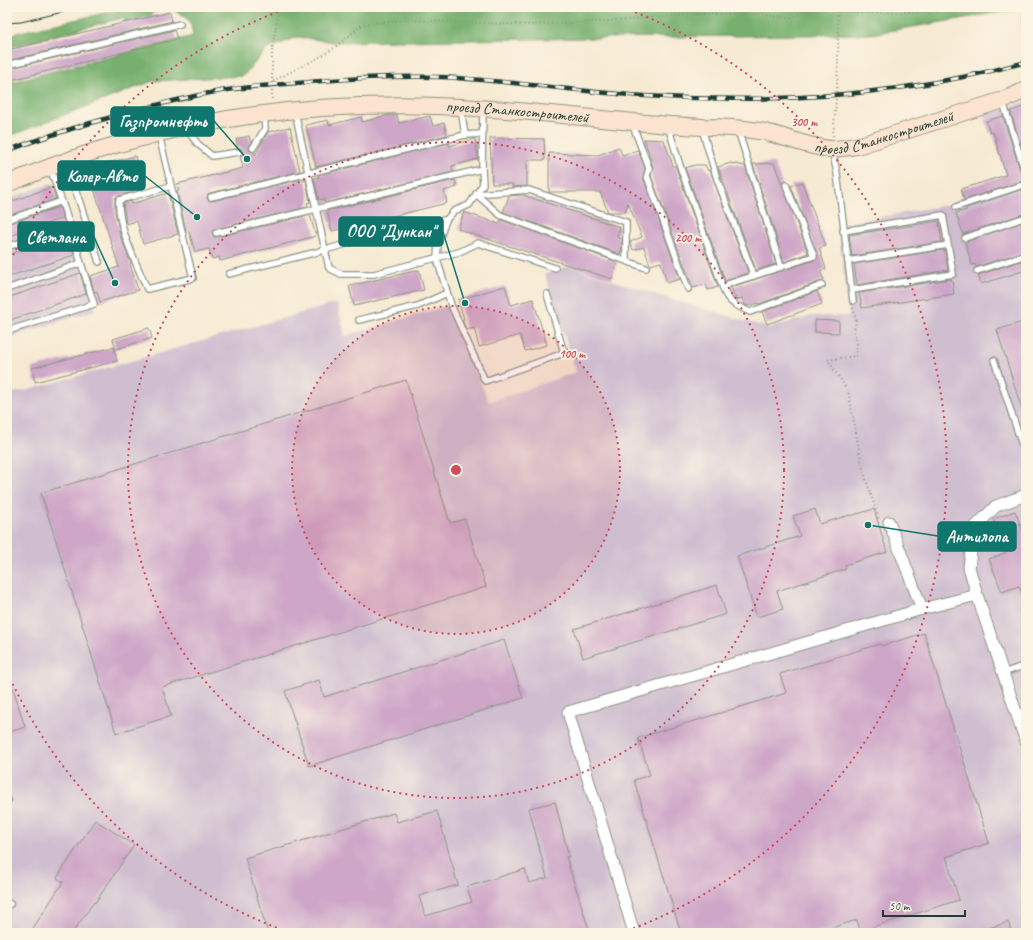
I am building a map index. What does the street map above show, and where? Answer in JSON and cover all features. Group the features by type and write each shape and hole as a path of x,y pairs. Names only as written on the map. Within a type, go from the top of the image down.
{"main road":[{"name":"проезд Станкостроителей","path":"7,184 56,164 124,142 184,128 268,113 294,110 360,106 483,108 668,126 737,128 781,135 818,147 832,149 857,146 1003,100 1026,90"}],"street":[{"path":"1026,495 996,506 974,528 969,567 1026,742"},
{"path":"889,522 922,609"},
{"path":"634,933 568,712 922,609 978,595"}],"lane":[{"path":"7,65 180,24"},
{"path":"1003,100 1026,175"},
{"path":"460,107 465,135"},
{"path":"483,108 483,184 469,205 454,211 446,220 438,243 437,259 447,293 485,381 564,353 547,294"},
{"path":"294,110 329,268 340,274 374,274 437,259 459,252 478,243 555,268"},
{"path":"253,148 265,129 268,113"},
{"path":"632,123 648,168 647,176 688,289"},
{"path":"668,126 681,169 726,298 737,307 750,312 822,285"},
{"path":"702,127 717,179 754,276"},
{"path":"184,128 198,144 212,156 239,152"},
{"path":"737,128 781,267"},
{"path":"159,133 193,278 147,289 123,230 118,210 119,200 171,186"},
{"path":"211,197 465,135 482,134"},
{"path":"832,149 837,173 843,231 853,301"},
{"path":"7,331 94,304 62,201 56,164"},
{"path":"56,164 78,196 98,262"},
{"path":"216,233 482,169"},
{"path":"956,207 1026,184"},
{"path":"724,290 728,284 814,256 786,185"},
{"path":"476,194 529,190 626,222 626,261"},
{"path":"476,194 500,215 646,268"},
{"path":"7,220 62,201"},
{"path":"843,231 943,215 953,274 852,290"},
{"path":"965,238 1026,218"},
{"path":"229,274 325,250 424,222 446,220"},
{"path":"7,247 70,226"},
{"path":"848,261 948,244"},
{"path":"977,271 1026,254"},
{"path":"7,289 81,264"},
{"path":"359,320 418,306 447,293"},
{"path":"994,360 1026,456"},
{"path":"1003,673 1026,665"}],"path":[{"path":"268,113 273,81 272,51 280,7"},
{"path":"273,81 318,58 337,46 363,24 406,20 533,25 627,20 695,14 759,14 790,18 817,7"},
{"path":"832,149 838,73 839,34 837,7"},
{"path":"837,10 842,9 868,13 931,13 950,11 962,7"},
{"path":"853,301 856,321 854,331 857,344 856,356 828,360 848,390 863,470 880,524 889,522"}],"shaded area":[{"path":"1026,101 1026,933 7,933 7,394 28,390 337,303 345,336 447,306 489,402 576,372 545,274 569,266 660,296 769,328 811,316 849,316 838,225 951,204 963,197 961,189 1006,175 993,132 990,133 984,116"},
{"path":"53,183 95,310 7,338 7,199"}],"green space":[{"path":"132,7 1011,7 1013,10 871,34 334,42 298,37 267,49 243,76 153,81 7,137 7,83 193,36 189,20 183,15 168,8 152,13 151,21 131,26 122,18 7,48 7,33 11,34"},
{"path":"1026,11 1026,37 1024,36 1022,18"}],"building":[{"path":"170,12 172,21 7,61 7,50"},
{"path":"174,30 177,39 7,81 7,69"},
{"path":"1026,106 1026,161 1011,111"},
{"path":"389,115 397,115 399,123 430,116 433,126 444,123 447,135 316,167 306,125 328,120 329,125 361,117 362,122"},
{"path":"1003,116 1022,176 1026,180 964,200 961,189 1006,175 993,132 990,133 986,121"},
{"path":"290,127 300,171 210,193 208,194 207,198 208,200 212,201 302,179 303,181 306,180 310,202 307,203 308,207 215,229 212,231 212,234 214,237 217,237 310,215 316,236 220,261 219,257 212,259 209,249 195,252 189,231 186,232 177,191 179,190 177,184 243,168 240,156 243,154 243,151 241,148 238,148 236,139 249,136 251,143 249,150 254,152 255,155 268,132"},
{"path":"490,138 544,139 545,160 527,160 527,186 512,187 513,184 492,184"},
{"path":"475,139 478,159 452,166 453,172 325,203 324,199 319,200 314,178 319,177 318,175 449,143 449,146"},
{"path":"644,139 664,140 673,166 675,166 677,170 718,287 708,290 706,284 693,288 651,176 653,166"},
{"path":"619,147 622,155 638,150 645,168 643,177 680,279 667,283 661,262 650,265 644,247 633,250 630,242 642,237 628,203 625,212 608,212 600,192 549,192 549,153 598,155"},
{"path":"135,156 142,183 138,190 116,197 115,211 120,235 131,263 130,264 138,290 100,302 97,291 94,292 90,276 119,267 93,186 80,189 76,172"},
{"path":"731,163 745,166 776,264 756,270 718,167"},
{"path":"774,163 808,253 784,262 753,164"},
{"path":"695,165 705,165 708,171 710,170 748,273 725,281 685,168"},
{"path":"455,180 457,187 444,191 447,203 332,231 327,211"},
{"path":"802,182 826,246 819,248 826,269 820,271 824,280 759,304 748,306 745,305 742,298 736,300 731,287 815,260 818,257 791,186"},
{"path":"52,187 56,199 7,216 7,203"},
{"path":"1026,188 1026,213 963,234 956,213 967,210 966,208"},
{"path":"168,193 178,234 143,244 137,221 126,224 123,203 132,201 131,204"},
{"path":"523,195 620,227 617,237 622,239 620,254 503,212 509,196"},
{"path":"59,207 63,218 7,237 7,224"},
{"path":"464,212 499,224 501,220 617,262 612,279 458,229"},
{"path":"939,221 942,242 852,256 849,235"},
{"path":"1026,221 1026,251 976,267 975,264 972,265 965,242"},
{"path":"68,235 74,255 7,277 7,255"},
{"path":"943,250 945,251 948,270 857,285 854,264"},
{"path":"1026,259 1026,270 981,284 978,275"},
{"path":"419,270 424,290 354,306 349,286"},
{"path":"80,273 86,294 7,321 7,298"},
{"path":"951,279 954,294 862,308 859,293"},
{"path":"505,286 511,305 533,299 547,345 525,351 520,335 479,347 474,328 467,330 462,320 464,319 458,300"},
{"path":"817,291 822,304 767,324 762,312"},
{"path":"815,320 839,321 839,333 815,332"},
{"path":"1026,321 1026,416 1024,416 997,330"},
{"path":"149,328 152,338 116,349 113,339"},
{"path":"114,347 117,361 35,382 32,368"},
{"path":"406,380 450,523 465,519 486,587 162,687 171,716 116,733 41,493"},
{"path":"815,509 820,524 874,509 887,552 845,565 846,569 777,591 783,609 757,617 737,556 800,536 793,516"},
{"path":"1015,511 1026,540 1025,603 1019,586 1002,592 989,559 1006,553 993,519"},
{"path":"717,585 726,614 583,658 574,629"},
{"path":"924,633 989,843 946,857 959,900 860,931 857,920 814,933 681,933 634,780 650,775 638,738 786,693 780,674 880,644 881,646"},
{"path":"504,640 523,698 309,766 285,691 319,680 324,697"},
{"path":"9,675 25,727 7,733 7,676"},
{"path":"555,802 569,857 566,857 590,933 268,933 245,858 394,813 397,822 437,811 458,885 419,896 425,916 472,902 467,887 525,869 529,883 547,878 529,808"},
{"path":"95,820 134,845 95,903 94,902 72,933 30,933 63,882 57,878"},
{"path":"1008,922 1012,933 980,933 980,931"}],"tram line":[{"path":"7,23 21,22 84,7"}],"railway":[{"path":"7,151 81,126 197,95 276,84 341,79 439,77 645,96 741,99 789,98 885,90 932,83 979,74 1026,62"}],"place":[{"name":"Газпромнефть","path":"247,159"},
{"name":"Колер-Авто","path":"197,217"},
{"name":"Светлана","path":"115,283"},
{"name":"ООО \"Дункан\"","path":"465,303"},
{"name":"Aнтилопа","path":"868,525"}]}
